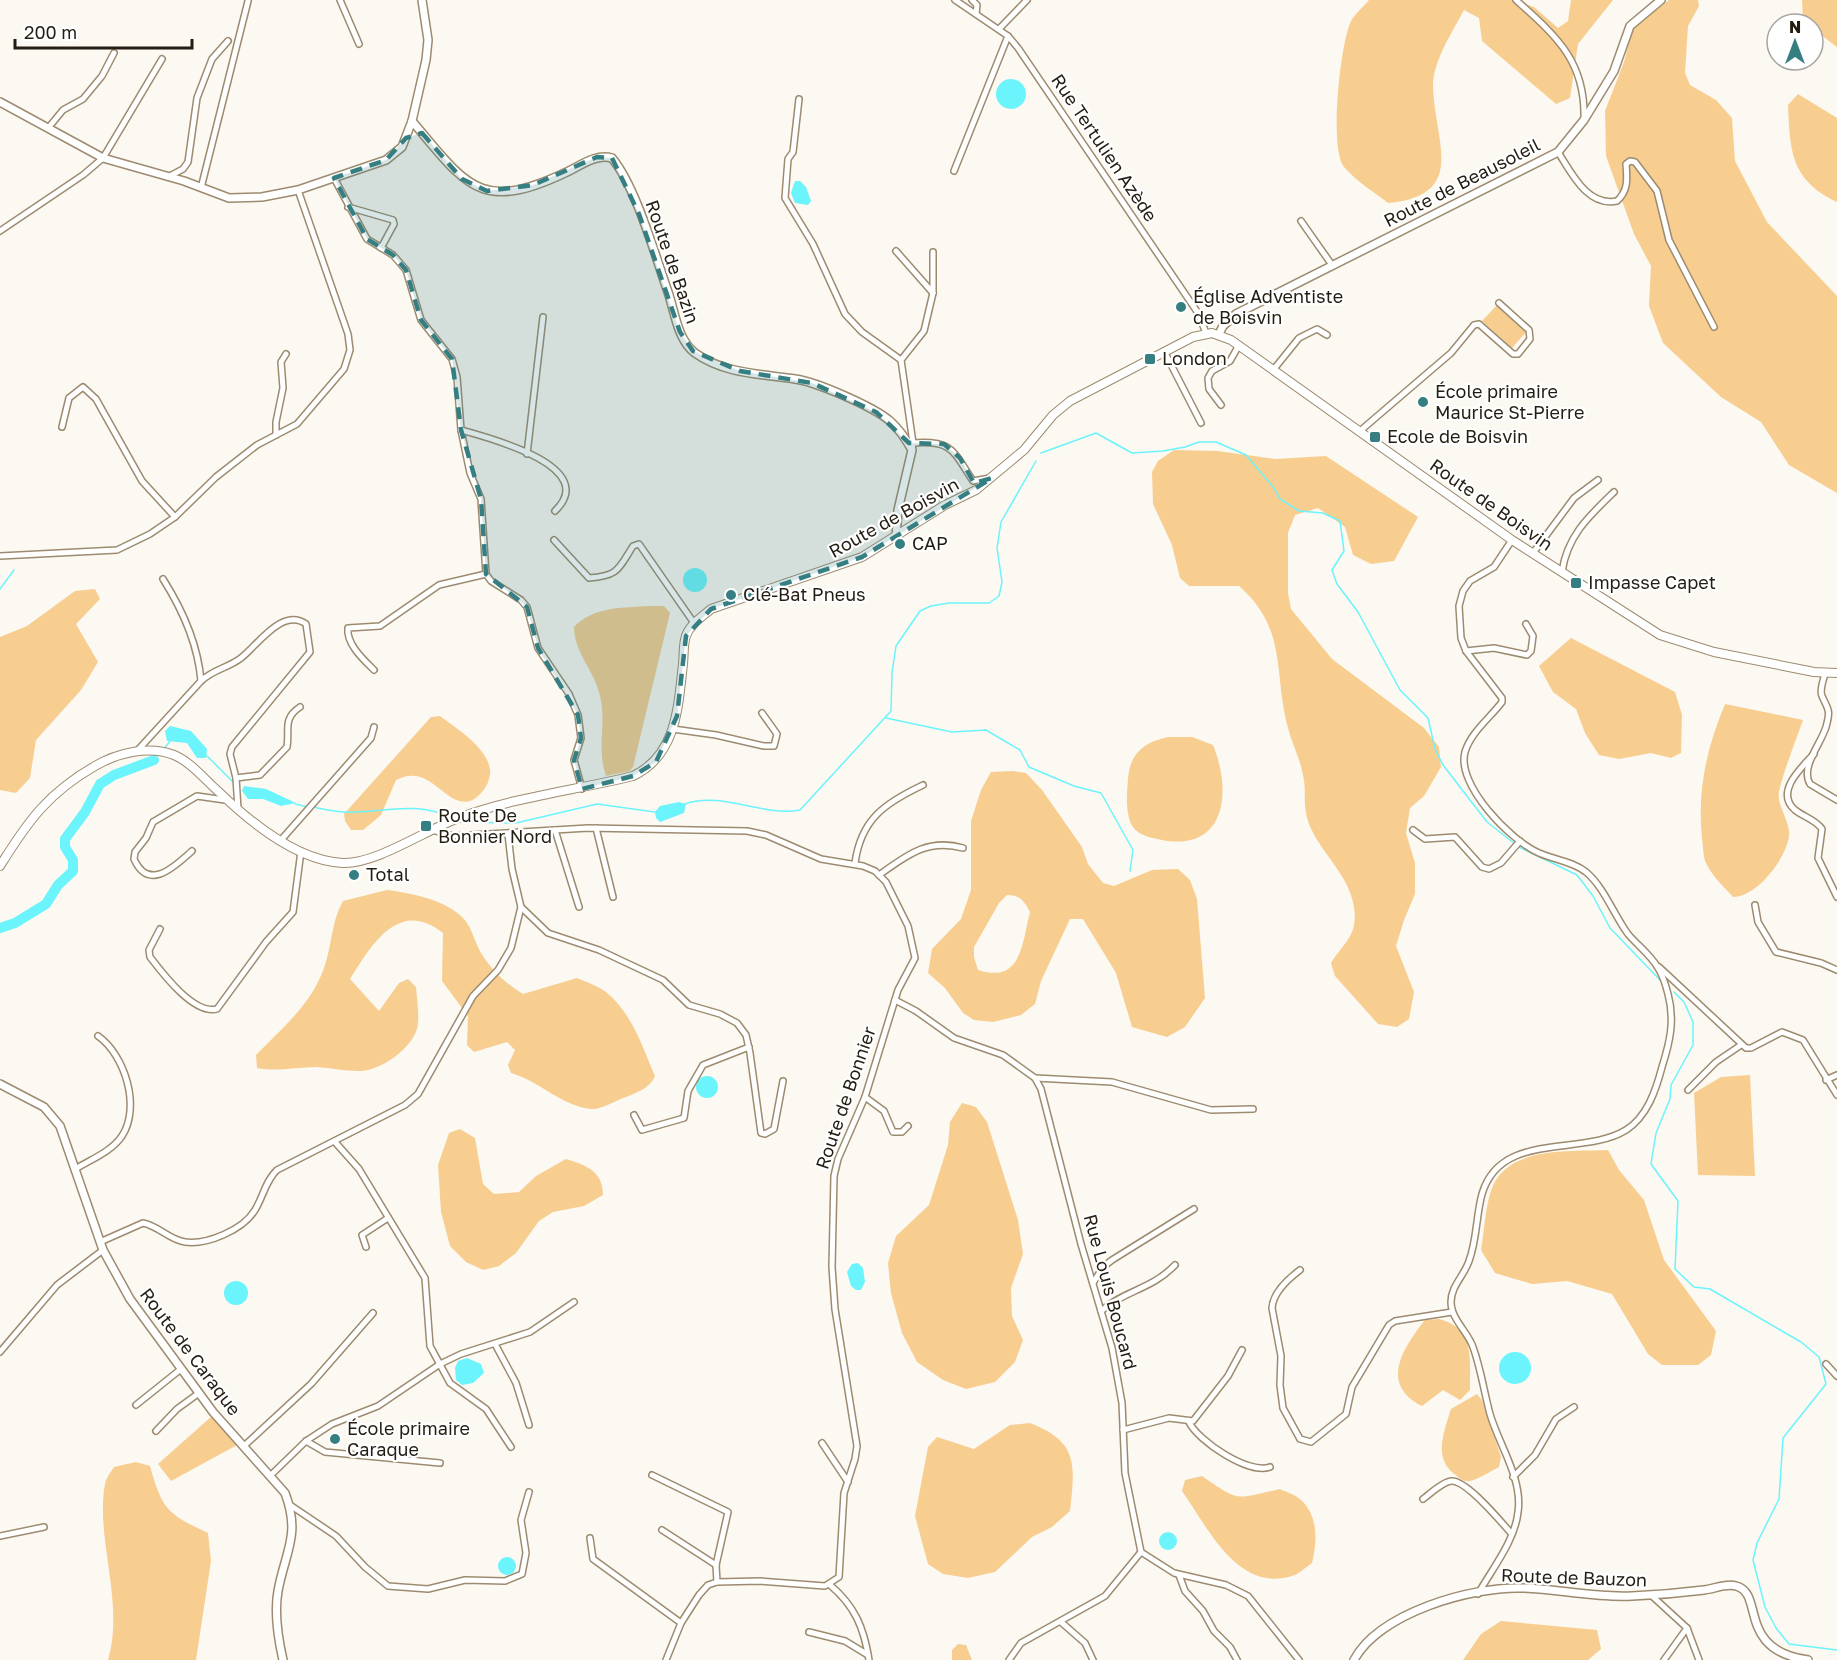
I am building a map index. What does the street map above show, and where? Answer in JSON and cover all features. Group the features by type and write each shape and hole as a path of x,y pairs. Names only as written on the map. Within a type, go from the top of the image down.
{"main road":[{"name":"Route de Boisvin","path":"694,623 711,609 845,565 945,505 976,490 1024,450 1062,407 1164,351 1206,333 1219,334 1239,345 1512,540 1660,635 1714,652 1825,673 1837,673"},
{"path":"0,867 51,795 106,759 137,751 173,754 188,763 238,809 281,840 324,860 344,863 365,860 459,818 516,802 582,789 644,771 656,762 673,729 686,636 694,623"}],"street":[{"path":"340,0 359,44"},
{"path":"0,102 103,158 239,200 298,190 386,160 396,154 406,138 426,60 428,40 422,0"},
{"name":"Rue Tertulien Azède","path":"956,0 1008,36 1198,313 1206,333"},
{"path":"972,0 978,7 976,14"},
{"path":"999,29 1027,0"},
{"path":"1516,0 1557,37 1570,56 1583,94 1584,120"},
{"name":"Route de Beausoleil","path":"1219,334 1223,326 1236,314 1558,152 1584,120 1614,70 1630,26 1661,0"},
{"path":"201,188 248,1"},
{"path":"954,171 1008,36"},
{"path":"168,177 183,169 188,162 197,98 212,59 228,41"},
{"path":"49,127 63,110 83,99 102,76 114,53"},
{"path":"0,231 83,175 103,158 162,59"},
{"path":"800,99 793,152 788,159 785,198 813,244 845,314 862,332 900,360 912,447 898,510 896,536"},
{"name":"Route de Bazin","path":"411,121 462,179 487,191 502,192 533,185 597,157 612,158 624,174 680,332 693,351 704,359 740,372 812,383 888,419 901,431 912,447"},
{"path":"406,138 422,133"},
{"path":"1558,152 1578,185 1606,201 1617,201 1622,197 1627,183 1626,164 1630,161 1635,162 1657,191 1669,240 1714,327"},
{"path":"334,178 367,239 393,255 406,270 422,320 452,359 457,377 461,430 470,473 481,499 486,574 491,581 521,600 527,607 538,648 568,694 578,715 581,738 574,760 582,789"},
{"path":"0,556 117,550 150,534 175,516 216,477 257,445 297,424 344,369 350,350 348,334 298,190"},
{"path":"348,207 393,220 394,225 381,248"},
{"path":"1301,221 1332,265"},
{"path":"896,251 933,293"},
{"path":"900,360 924,330 933,293 933,252"},
{"path":"1360,431 1451,352 1474,325 1479,324 1513,354 1518,354 1530,339 1529,330 1499,303"},
{"path":"527,454 543,317"},
{"path":"1274,369 1299,338 1317,328 1327,335"},
{"path":"1221,405 1209,389 1208,378 1212,372 1230,361 1239,345"},
{"path":"1164,351 1201,423"},
{"path":"276,435 276,422 283,388 281,362 286,354"},
{"path":"62,427 69,398 82,387 96,399 142,481 175,516"},
{"path":"461,430 495,440 558,471 566,482 566,497 555,510"},
{"path":"912,447 944,444 960,458 973,481 992,477"},
{"path":"1533,553 1574,498 1598,480"},
{"path":"1562,572 1566,551 1575,531 1614,492"},
{"path":"554,540 589,578 608,577 615,573 633,546 639,544 694,623"},
{"path":"1512,540 1494,567 1470,581 1462,591 1459,606 1461,638 1466,651 1484,677 1500,694 1502,702 1472,736 1466,750 1465,767 1482,804 1497,823 1538,853 1574,864 1589,874 1628,933 1658,966 1678,982 1696,1004 1740,1045 1751,1048 1782,1032 1795,1034 1813,1052 1826,1080 1837,1095"},
{"path":"374,670 360,656 347,633 348,628 380,626 439,585 486,574"},
{"path":"163,579 183,610 200,668 201,681"},
{"path":"137,751 212,671 232,664 243,657 271,628 293,621 306,624 310,652 232,747 230,754 236,778 238,809"},
{"path":"1466,651 1494,648 1527,655 1531,651 1533,636 1526,624"},
{"path":"1825,673 1821,692 1828,710 1826,727 1814,754 1808,780 1810,784 1837,800"},
{"path":"236,778 260,775 287,747 287,722 300,707"},
{"path":"673,729 774,746 777,734 762,713"},
{"path":"281,840 371,738 374,727"},
{"path":"1814,754 1792,778 1789,797 1796,810 1822,830 1818,858 1837,897"},
{"path":"855,863 858,840 882,807 923,785"},
{"path":"192,850 168,872 158,875 142,869 134,859 135,852 146,838 153,822 198,796 227,800"},
{"path":"596,828 613,897"},
{"name":"Route de Bonnier","path":"432,830 448,835 508,834 596,828 747,831 766,835 820,859 855,863 879,875 896,899 915,950 914,960 901,982 865,1097 838,1159 834,1176 832,1267 835,1309 856,1446 844,1493 840,1572 836,1581 830,1585"},
{"path":"555,830 579,907"},
{"path":"1413,830 1425,839 1455,837 1482,867 1488,869 1501,863 1520,841"},
{"path":"100,1242 143,1222 184,1242 203,1241 219,1236 251,1216 270,1178 278,1170 313,1150 335,1142 405,1105 418,1094 473,996 507,959 521,907 512,869 508,834"},
{"path":"879,875 904,857 933,846 946,843 963,848"},
{"path":"160,929 149,950 154,962 195,1006 207,1010 217,1009 266,942 293,912 301,851"},
{"path":"1755,905 1758,922 1776,952 1828,965 1837,970"},
{"path":"521,907 548,933 592,947 663,980 689,1005 720,1014 736,1023 746,1035 761,1133 765,1134 774,1129 783,1081"},
{"path":"1478,1594 1511,1533 1519,1509 1513,1477 1490,1414 1472,1342 1452,1312 1452,1293 1468,1264 1483,1190 1495,1172 1518,1154 1615,1135 1625,1130 1642,1115 1655,1092 1672,1032 1670,1000 1658,966"},
{"path":"895,1000 916,1011 954,1038 1003,1055 1035,1078 1112,1082 1211,1110 1253,1109"},
{"path":"77,1168 101,1154 121,1137 129,1114 123,1070 112,1048 98,1036"},
{"path":"1689,1090 1716,1062 1740,1045"},
{"path":"634,1115 642,1130 681,1120 687,1113 688,1090 700,1070 713,1060 748,1047"},
{"path":"1826,1080 1837,1075"},
{"name":"Rue Louis Boucard","path":"1035,1078 1047,1106 1112,1348 1122,1403 1125,1473 1141,1552"},
{"name":"Route de Caraque","path":"0,1084 44,1107 60,1126 77,1168 103,1250 130,1299 199,1393 282,1487 290,1505 292,1534 276,1602 283,1660"},
{"path":"865,1097 884,1111 893,1132 902,1132 908,1126"},
{"path":"335,1142 359,1169 425,1278 430,1346 453,1387 486,1409 511,1447"},
{"path":"1093,1283 1103,1267 1112,1260 1194,1209"},
{"path":"366,1247 362,1235 388,1218"},
{"path":"0,1352 57,1285 103,1250"},
{"path":"1101,1311 1115,1300 1161,1280 1175,1265"},
{"path":"1300,1270 1285,1283 1273,1300 1272,1308 1281,1356 1280,1385 1283,1408 1300,1439 1305,1442 1311,1442 1346,1414 1352,1387 1389,1325 1401,1320 1452,1312"},
{"path":"271,1475 306,1442 332,1424 378,1406 440,1364 461,1354 530,1332 574,1302"},
{"path":"244,1446 311,1384 373,1313"},
{"path":"495,1344 516,1383 530,1425"},
{"path":"1123,1430 1168,1418 1189,1422 1197,1418 1228,1376 1242,1350"},
{"path":"1826,1364 1837,1376"},
{"path":"136,1405 181,1369"},
{"path":"156,1431 177,1409 199,1393"},
{"path":"1513,1477 1534,1455 1556,1419 1574,1407"},
{"path":"1189,1422 1195,1433 1234,1459 1261,1469 1270,1467"},
{"path":"306,1442 326,1452 440,1463"},
{"path":"822,1443 848,1482"},
{"path":"652,1475 728,1512 717,1565 717,1582"},
{"path":"1423,1499 1449,1481 1459,1483 1469,1489 1511,1533"},
{"path":"290,1505 336,1536 384,1584 394,1587 428,1588 465,1580 505,1581 522,1574 526,1553 521,1520 529,1492"},
{"path":"0,1536 44,1527"},
{"path":"662,1530 717,1565"},
{"path":"590,1538 593,1559 681,1623"},
{"path":"1009,1660 1021,1643 1105,1596 1141,1552 1179,1575 1226,1585 1248,1596 1299,1660"},
{"path":"1179,1575 1182,1586 1203,1611 1214,1631 1230,1647 1237,1660"},
{"path":"666,1660 681,1623 703,1590 717,1582 760,1581 830,1585 844,1597 859,1618 869,1658"},
{"name":"Route de Bauzon","path":"1354,1660 1378,1631 1396,1619 1440,1602 1478,1594 1523,1588 1615,1597 1729,1585 1741,1588 1749,1596 1758,1632 1763,1640 1782,1653 1808,1660"},
{"path":"1651,1595 1687,1628 1699,1660"},
{"path":"1062,1622 1084,1643 1093,1660"},
{"path":"1664,1660 1687,1628"},
{"path":"809,1632 845,1641 869,1658"}],"highlighted area":[{"path":"422,133 462,179 487,191 533,185 597,157 612,158 639,214 680,332 693,351 740,371 812,383 876,412 909,443 944,444 960,458 974,483 992,478 862,557 711,609 686,636 677,716 656,762 633,776 582,789 574,760 581,738 578,715 538,648 527,607 486,574 481,499 461,430 452,359 421,320 406,270 393,255 367,239 334,178 386,160 406,138"}],"shaded area":[{"path":"1369,0 1514,0 1534,7 1558,28 1568,21 1571,0 1613,0 1578,44 1570,98 1556,104 1482,41 1479,18 1464,10 1444,47 1434,76 1435,106 1441,145 1438,177 1429,189 1413,198 1388,203 1344,167 1337,140 1340,73 1347,33 1353,18"},
{"path":"1669,0 1698,0 1699,6 1688,26 1685,73 1690,85 1716,100 1732,118 1735,161 1767,222 1837,296 1837,493 1789,465 1761,422 1721,397 1663,343 1649,306 1651,266 1634,234 1606,156 1605,111 1624,62 1633,28"},
{"path":"1802,0 1837,0 1837,47 1825,38 1825,12 1803,12"},
{"path":"1798,94 1837,118 1837,202 1810,184 1796,163 1790,137 1788,105"},
{"path":"1497,305 1527,331 1512,348 1482,321"},
{"path":"1174,450 1217,451 1275,459 1326,456 1418,517 1394,561 1371,564 1353,555 1345,527 1318,508 1295,515 1288,533 1288,593 1291,609 1332,659 1424,728 1439,747 1441,767 1424,796 1410,808 1406,833 1415,863 1415,894 1396,946 1414,992 1409,1019 1397,1027 1378,1024 1335,976 1331,963 1352,932 1354,907 1347,884 1320,845 1309,824 1303,775 1288,728 1276,652 1265,618 1255,602 1239,586 1189,586 1180,578 1172,545 1153,504 1152,472 1158,461"},
{"path":"95,589 100,599 76,624 98,662 81,690 36,740 30,778 16,793 0,790 0,637 27,626 75,591"},
{"path":"664,606 670,613 633,767 630,771 606,776 602,755 600,696 594,678 577,645 574,627 590,615 609,609"},
{"path":"1571,638 1675,692 1682,715 1681,753 1671,758 1651,753 1619,759 1599,755 1585,733 1576,709 1553,692 1539,666"},
{"path":"1725,704 1803,720 1779,791 1789,831 1787,845 1776,865 1760,884 1751,891 1733,897 1714,876 1705,861 1701,820 1702,786 1708,753"},
{"path":"440,716 472,741 486,757 490,775 483,790 472,800 458,801 423,778 404,777 396,780 381,815 363,830 351,830 345,821 344,814 431,717"},
{"path":"1168,737 1192,737 1213,745 1219,765 1222,802 1217,818 1208,831 1195,839 1177,842 1146,836 1135,830 1129,818 1127,796 1129,770 1132,762 1145,746"},
{"path":"991,772 1026,773 1042,790 1082,847 1088,864 1103,883 1114,886 1152,870 1178,869 1190,880 1197,899 1205,998 1185,1027 1167,1037 1132,1027 1116,973 1083,919 1070,919 1041,981 1035,1004 1021,1015 993,1022 974,1020 963,1013 945,988 928,973 932,949 961,919 971,890 971,821 981,790","holes":["1007,895 1021,899 1030,912 1022,948 1012,966 1004,971 993,973 978,970 974,947 999,903"]},
{"path":"387,890 438,902 457,912 467,923 480,952 491,967 523,994 577,978 606,992 630,1020 655,1076 653,1080 639,1091 591,1109 570,1103 511,1073 508,1065 515,1050 507,1042 474,1052 467,1045 468,1016 442,981 443,933 427,923 413,920 400,923 377,940 350,979 379,1011 399,983 408,979 416,987 418,1025 414,1036 404,1049 382,1065 363,1071 317,1067 257,1068 256,1055 295,1015 312,993 327,960 336,917 343,901"},
{"path":"1750,1075 1755,1176 1698,1175 1694,1093 1721,1077"},
{"path":"962,1103 976,1107 987,1122 1018,1220 1023,1254 1011,1288 1012,1316 1023,1340 1015,1362 995,1382 966,1389 943,1380 917,1362 902,1333 891,1293 888,1263 896,1236 929,1205 948,1145 950,1122"},
{"path":"460,1129 475,1138 483,1184 494,1194 519,1192 536,1176 566,1159 592,1170 600,1180 603,1195 584,1206 553,1212 539,1221 516,1253 499,1266 483,1270 466,1262 450,1246 441,1212 438,1165 449,1133"},
{"path":"1608,1150 1619,1170 1644,1200 1664,1260 1716,1331 1711,1355 1698,1365 1662,1365 1648,1354 1612,1294 1567,1281 1532,1284 1495,1273 1481,1250 1490,1194 1497,1178 1508,1167 1539,1154"},
{"path":"1439,1319 1451,1323 1465,1337 1470,1356 1470,1390 1460,1400 1443,1390 1422,1406 1409,1397 1401,1387 1398,1377 1399,1365 1409,1342 1425,1320"},
{"path":"1477,1394 1482,1400 1501,1457 1499,1467 1477,1479 1466,1481 1449,1469 1445,1462 1442,1454 1443,1436 1451,1409"},
{"path":"212,1416 239,1444 171,1481 158,1464"},
{"path":"1030,1423 1058,1438 1066,1447 1070,1457 1073,1481 1070,1511 1052,1527 1032,1537 995,1572 968,1578 943,1574 928,1564 915,1516 928,1447 937,1437 974,1449 1010,1425"},
{"path":"136,1462 150,1466 158,1492 175,1515 208,1533 211,1561 196,1660 108,1660 113,1616 104,1527 105,1484 114,1467"},
{"path":"1202,1476 1232,1495 1254,1495 1280,1489 1299,1498 1307,1507 1314,1522 1315,1547 1312,1563 1295,1575 1273,1579 1255,1575 1240,1566 1213,1538 1182,1491 1185,1480"},
{"path":"1501,1621 1597,1630 1601,1649 1588,1660 1463,1660 1481,1634"},
{"path":"958,1644 966,1645 972,1660 952,1660 952,1650"}],"water":[{"path":"1011,79 1017,80 1025,88 1025,100 1017,108 1011,109 1005,108 997,100 996,94 997,88 1005,80"},
{"path":"795,181 800,181 806,187 811,201 808,205 795,203 791,193"},
{"path":"695,568 703,572 707,580 703,588 695,592 687,588 683,580 687,572"},
{"path":"170,726 191,731 207,749 206,758 197,758 187,743 167,741 165,731"},
{"path":"244,786 266,789 296,803 281,806 263,799 248,799 242,791"},
{"path":"679,802 686,804 684,813 660,822 656,818 655,812 660,806"},
{"path":"703,1076 711,1076 718,1083 718,1091 711,1098 703,1098 696,1091 696,1083"},
{"path":"858,1263 863,1268 865,1282 861,1290 856,1290 851,1286 847,1272 852,1264"},
{"path":"236,1281 244,1285 248,1293 244,1301 236,1305 228,1301 224,1293 228,1285"},
{"path":"1515,1352 1527,1356 1531,1368 1527,1380 1515,1384 1503,1380 1499,1368 1503,1356"},
{"path":"467,1358 481,1364 484,1373 473,1383 462,1385 456,1380 455,1368 458,1361"},
{"path":"1168,1532 1174,1535 1177,1541 1174,1547 1168,1550 1162,1547 1159,1541 1162,1535"},
{"path":"507,1557 513,1560 516,1566 513,1572 507,1575 501,1572 498,1566 501,1560"}],"waterway":[{"path":"1041,453 1096,433 1132,453 1163,451 1199,442 1216,442 1246,455 1274,488 1280,499 1299,511 1323,513 1340,521 1344,551 1332,570 1337,584 1358,612 1400,690 1428,718 1435,749 1443,765 1487,822 1515,844"},
{"path":"685,804 713,800 772,810 800,810 891,711 892,673 896,646 920,611 931,606 949,603 989,603 999,596 1002,582 997,548 1001,522 1036,461"},
{"path":"0,589 14,570"},
{"path":"886,718 952,732 986,730 1020,750 1029,767 1074,786 1101,793 1133,850 1130,871"},
{"path":"164,749 170,741"},
{"path":"206,755 234,783"},
{"path":"0,928 15,923 46,904 58,885 73,871 73,860 65,847 65,839 85,812 100,784 114,775 154,760"},
{"path":"295,804 308,807"},
{"path":"459,822 516,823 597,804 655,812"},
{"path":"312,807 345,812 412,808 453,818"},
{"path":"1519,847 1577,875 1593,896 1610,928 1660,980"},
{"path":"1674,992 1684,1002 1693,1022 1693,1045 1671,1085 1670,1099 1656,1133 1651,1164 1678,1201 1675,1269 1694,1287 1710,1289 1801,1342 1819,1357 1826,1384 1783,1438 1779,1499 1757,1543 1753,1560 1765,1607 1776,1628 1789,1644 1837,1650"}],"place":[{"name":"Église Adventiste de Boisvin","path":"1181,307"},
{"name":"London","path":"1150,359"},
{"name":"École primaire Maurice St-Pierre","path":"1423,402"},
{"name":"Ecole de Boisvin","path":"1375,437"},
{"name":"CAP","path":"900,544"},
{"name":"Impasse Capet","path":"1576,583"},
{"name":"Clé-Bat Pneus","path":"731,595"},
{"name":"Route De Bonnier Nord","path":"426,826"},
{"name":"Total","path":"354,875"},
{"name":"École primaire Caraque","path":"335,1439"}]}
